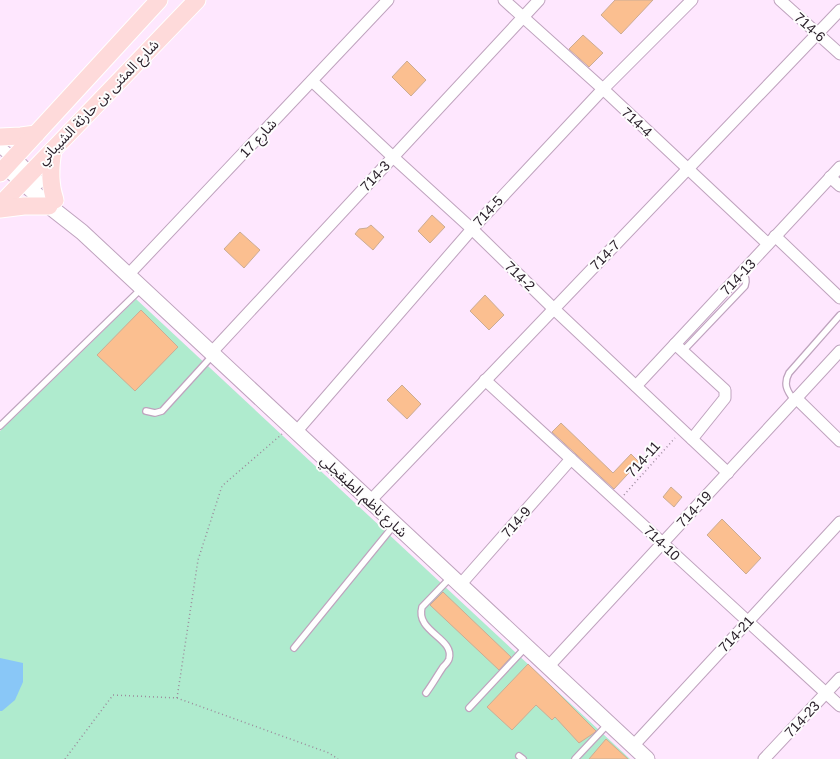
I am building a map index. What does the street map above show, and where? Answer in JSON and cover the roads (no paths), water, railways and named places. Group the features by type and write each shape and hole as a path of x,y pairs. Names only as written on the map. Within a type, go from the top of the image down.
{"main road":[{"name":"شارع المثنى بن حارثة الشيباني","path":"5,165 36,134 159,0"},
{"name":"شارع المثنى بن حارثة الشيباني","path":"0,205 197,0"},
{"path":"0,137 15,137 36,134"},
{"path":"0,209 52,203 53,193 50,175 53,150"},
{"name":"شارع ناظم الطبقجلي","path":"5,165 26,178 212,354 646,759"}],"street":[{"path":"137,24 146,0"},
{"name":"شارع 17","path":"128,275 388,0"},
{"name":"714-4","path":"504,0 687,169 840,298"},
{"name":"714-3","path":"212,354 539,0"},
{"name":"714-5","path":"294,430 472,229 603,90 692,0"},
{"name":"714-6","path":"780,0 840,54"},
{"name":"714-7","path":"370,501 840,10"},
{"name":"714-2","path":"312,81 472,229 554,309 728,472"},
{"path":"0,147 5,165"},
{"name":"714-13","path":"636,386 679,347 742,272 840,167"},
{"path":"830,178 840,186"},
{"path":"679,347 725,390 726,394 725,398 692,439"},
{"name":"714-19","path":"548,667 840,350"},
{"name":"714-10","path":"485,380 840,706"},
{"path":"795,399 840,441"},
{"name":"714-9","path":"456,581 571,459"},
{"name":"714-21","path":"633,746 840,522"},
{"name":"714-23","path":"764,759 840,678"}],"lane":[{"path":"0,426 142,288"},
{"path":"795,399 787,390 786,378 840,315"},
{"path":"146,411 155,413 162,411 212,354"},
{"path":"294,648 395,524"},
{"path":"426,693 449,659 449,652 446,645 428,628 422,620 422,607 456,581"},
{"path":"469,708 526,647"},
{"path":"575,759 608,723"}],"water":[{"path":"0,658 23,663 23,682 15,700 2,711 0,711"}]}
